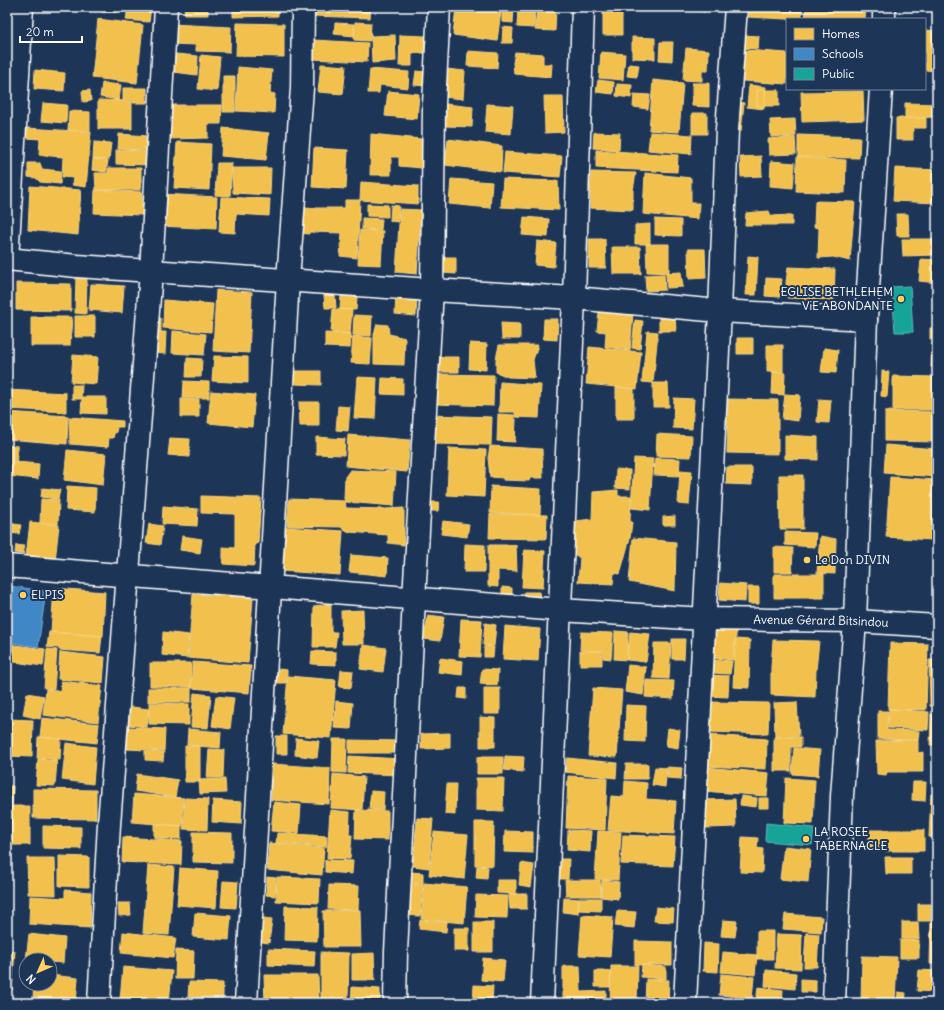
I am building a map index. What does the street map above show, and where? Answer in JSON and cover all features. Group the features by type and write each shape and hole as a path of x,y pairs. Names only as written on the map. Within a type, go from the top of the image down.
{"street":[{"path":"22,7 7,259 77,266 574,298 720,311 866,318"},
{"path":"99,1003 110,817 151,271 166,7"},
{"path":"246,1003 288,280 302,88 303,7"},
{"path":"395,1003 396,952 414,598 432,290 434,104 439,7"},
{"path":"542,1003 574,298 583,7"},
{"path":"685,1003 720,311 727,130 736,7"},
{"path":"884,7 884,18"},
{"path":"834,1003 842,796 854,621 866,318 881,90"},
{"name":"Avenue Gérard Bitsindou","path":"7,566 560,610 704,619 854,621 937,626"}],"building: Homes":[{"path":"102,7 119,7 118,12 102,12"},
{"path":"128,7 151,7 149,22 126,20"},
{"path":"184,7 208,7 208,15 185,15"},
{"path":"233,7 278,7 278,16 233,17"},
{"path":"313,7 371,7 370,18 312,16"},
{"path":"456,7 501,11 497,41 453,35"},
{"path":"502,7 514,7 513,23 502,22"},
{"path":"518,7 535,7 534,28 517,27"},
{"path":"537,7 556,8 555,31 535,30"},
{"path":"625,7 656,7 656,10 625,9"},
{"path":"687,7 706,7 705,12 687,9"},
{"path":"748,7 802,7 802,18 786,19 747,17"},
{"path":"806,7 866,7 865,18 805,18"},
{"path":"603,11 622,11 622,35 603,35"},
{"path":"98,19 143,25 137,83 92,78"},
{"path":"355,22 371,23 370,41 354,40"},
{"path":"237,23 284,24 284,57 236,56"},
{"path":"335,23 354,24 354,36 334,34"},
{"path":"171,24 231,27 230,52 196,51 196,45 171,44"},
{"path":"503,27 513,28 512,43 502,43"},
{"path":"926,30 937,31 937,71 926,70"},
{"path":"395,35 396,61 372,63 371,36"},
{"path":"400,35 425,36 424,53 412,53 412,66 399,66"},
{"path":"743,35 759,36 758,49 743,48"},
{"path":"632,37 655,38 655,59 632,58"},
{"path":"313,40 368,43 367,62 312,59"},
{"path":"660,42 673,42 672,61 659,60"},
{"path":"686,48 709,50 708,71 702,71 702,81 683,80"},
{"path":"745,50 786,53 786,84 743,81"},
{"path":"468,51 498,53 497,68 467,66"},
{"path":"515,52 543,54 543,64 552,64 551,77 514,74 513,63"},
{"path":"601,52 625,54 623,80 599,78"},
{"path":"176,54 198,56 197,75 174,72"},
{"path":"201,55 220,57 217,91 198,89"},
{"path":"321,64 346,66 343,94 318,92"},
{"path":"629,64 639,65 637,77 627,76"},
{"path":"238,67 272,70 270,93 275,94 274,113 236,111"},
{"path":"370,69 409,72 408,88 380,85 379,93 368,93"},
{"path":"446,69 465,71 463,99 443,97"},
{"path":"35,70 65,73 64,91 34,89"},
{"path":"416,71 427,72 425,86 414,85"},
{"path":"223,76 235,76 235,112 223,112"},
{"path":"934,78 937,78 937,101 935,101"},
{"path":"598,80 614,82 613,94 596,92"},
{"path":"653,80 683,83 679,132 649,130"},
{"path":"102,83 121,85 119,100 100,97"},
{"path":"692,83 709,83 709,107 692,106"},
{"path":"617,84 632,85 631,98 616,96"},
{"path":"749,85 766,87 764,109 747,107"},
{"path":"123,88 147,88 147,103 133,103 133,100 123,100"},
{"path":"90,90 91,101 83,102 82,91"},
{"path":"757,90 779,90 779,106 757,106"},
{"path":"388,91 419,94 417,119 385,116"},
{"path":"863,91 864,120 802,122 801,92"},
{"path":"634,94 650,95 648,109 633,107"},
{"path":"544,96 563,96 564,132 545,133"},
{"path":"98,100 132,101 132,129 98,129"},
{"path":"732,101 744,103 741,132 729,131"},
{"path":"43,103 67,105 66,123 41,121"},
{"path":"905,103 937,104 937,117 905,118"},
{"path":"446,104 473,107 472,127 445,126"},
{"path":"487,104 513,106 511,134 485,132"},
{"path":"167,105 222,105 221,124 208,124 208,138 167,139"},
{"path":"69,111 90,112 90,131 68,130"},
{"path":"692,113 707,113 707,134 692,134"},
{"path":"896,118 926,118 926,128 913,128 913,140 896,140"},
{"path":"795,119 796,136 771,137 770,120"},
{"path":"27,128 91,132 86,187 72,185 73,178 62,177 63,157 39,155 40,139 27,138"},
{"path":"223,128 269,133 266,160 221,156"},
{"path":"594,132 620,133 619,150 593,148"},
{"path":"650,132 692,135 691,154 648,150"},
{"path":"119,134 148,136 147,150 118,149"},
{"path":"371,134 421,139 422,168 399,166 399,157 391,157 391,175 370,175"},
{"path":"798,135 860,137 859,158 798,157"},
{"path":"795,137 796,154 769,155 768,139"},
{"path":"448,139 502,146 501,172 445,165"},
{"path":"94,142 111,143 109,160 93,159"},
{"path":"177,142 211,144 209,190 174,188"},
{"path":"314,148 348,150 346,189 312,187"},
{"path":"116,150 149,151 149,165 116,164"},
{"path":"596,150 678,155 677,172 596,168"},
{"path":"505,152 562,156 560,177 503,173"},
{"path":"761,156 762,176 741,177 740,157"},
{"path":"797,157 846,160 845,193 796,191"},
{"path":"93,159 108,161 106,172 92,170"},
{"path":"771,161 795,163 793,188 770,186"},
{"path":"28,163 40,163 42,169 61,171 60,184 40,182 36,178 28,177"},
{"path":"217,163 232,163 230,196 215,195"},
{"path":"108,168 141,168 141,190 96,190 95,173 108,173"},
{"path":"232,168 271,168 270,195 233,193"},
{"path":"895,168 937,170 937,203 893,201"},
{"path":"591,172 636,173 633,190 633,210 590,208"},
{"path":"645,173 691,178 691,203 699,203 698,219 643,214"},
{"path":"451,179 492,182 490,208 449,204"},
{"path":"503,179 558,181 559,210 501,207"},
{"path":"361,182 418,186 418,204 360,200"},
{"path":"30,186 81,190 78,235 28,230"},
{"path":"95,190 142,192 142,215 94,213"},
{"path":"162,194 217,197 216,229 161,226"},
{"path":"221,197 270,199 269,216 236,214 235,233 219,232"},
{"path":"345,200 360,200 357,258 340,256 342,233 298,233 298,216 304,216 305,208 345,208"},
{"path":"815,201 855,202 850,261 833,257 818,258 819,228 814,227"},
{"path":"367,204 388,205 388,217 367,216"},
{"path":"391,205 399,206 398,222 390,221"},
{"path":"400,209 421,210 417,274 396,272"},
{"path":"769,211 771,216 792,215 792,225 745,225 746,213"},
{"path":"896,214 908,214 909,236 897,236"},
{"path":"524,217 549,219 548,237 522,235"},
{"path":"362,218 382,219 381,230 362,229"},
{"path":"655,219 681,220 681,236 655,235"},
{"path":"650,224 650,244 635,244 635,225"},
{"path":"360,230 383,231 381,265 358,264"},
{"path":"589,239 605,239 606,268 589,268"},
{"path":"902,239 937,239 937,255 903,256"},
{"path":"537,241 556,243 554,267 535,265"},
{"path":"646,244 669,244 669,273 647,272"},
{"path":"612,247 640,247 641,274 613,274"},
{"path":"688,249 705,249 706,278 689,279"},
{"path":"748,256 758,257 756,295 746,295"},
{"path":"443,257 456,257 456,274 443,273"},
{"path":"921,259 937,260 937,283 919,281"},
{"path":"788,267 835,269 834,300 787,298 786,282"},
{"path":"681,272 683,287 667,288 666,273"},
{"path":"664,274 665,290 646,291 645,275"},
{"path":"76,276 87,276 86,314 75,313"},
{"path":"766,278 782,279 780,297 765,296"},
{"path":"16,283 71,284 71,311 16,310"},
{"path":"91,284 124,286 122,313 89,310"},
{"path":"216,290 252,292 249,353 213,351"},
{"path":"324,295 335,295 336,308 325,308"},
{"path":"396,295 417,296 416,316 395,314"},
{"path":"341,296 357,297 356,310 340,309"},
{"path":"164,300 213,304 211,332 163,328"},
{"path":"333,309 352,310 350,334 331,332"},
{"path":"599,312 633,314 630,350 605,347 606,332 597,331"},
{"path":"354,315 372,316 371,336 353,335"},
{"path":"75,316 95,316 95,337 75,337"},
{"path":"659,316 675,316 676,331 659,331"},
{"path":"31,317 72,317 70,346 31,346"},
{"path":"154,318 161,318 161,332 153,331"},
{"path":"544,319 558,319 557,340 543,339"},
{"path":"635,320 643,321 640,349 632,348"},
{"path":"501,323 520,324 520,339 502,339"},
{"path":"377,324 388,325 389,334 405,338 404,365 374,364 374,335"},
{"path":"930,328 937,328 937,339 930,339"},
{"path":"173,331 206,334 204,355 172,353"},
{"path":"647,331 658,332 653,383 642,382"},
{"path":"154,332 166,332 165,354 154,353"},
{"path":"325,333 351,334 350,348 325,347"},
{"path":"353,336 372,338 370,364 351,363"},
{"path":"737,338 753,338 753,354 737,354"},
{"path":"470,343 487,344 486,370 469,369"},
{"path":"932,344 937,344 937,368 931,367"},
{"path":"499,345 538,345 533,360 535,378 508,377 496,372 496,359"},
{"path":"767,345 783,345 783,372 767,372"},
{"path":"589,347 641,352 637,389 586,384"},
{"path":"824,348 838,350 836,373 821,372"},
{"path":"73,355 98,357 96,384 71,382"},
{"path":"214,356 248,357 248,383 212,381"},
{"path":"440,357 459,357 459,372 440,372"},
{"path":"187,358 202,359 201,377 186,377"},
{"path":"294,371 321,371 321,385 294,384"},
{"path":"882,371 889,372 887,397 881,396"},
{"path":"773,372 785,373 784,395 772,394"},
{"path":"435,374 494,375 493,406 434,404"},
{"path":"893,376 937,377 937,410 893,410"},
{"path":"357,377 377,378 375,419 354,418"},
{"path":"382,378 403,379 403,395 381,394"},
{"path":"184,381 209,382 209,398 183,398"},
{"path":"500,382 541,385 539,418 515,417 515,412 499,412"},
{"path":"653,383 668,383 669,407 653,407"},
{"path":"72,385 82,385 81,399 72,399"},
{"path":"616,387 634,389 634,419 616,419"},
{"path":"7,390 66,393 66,412 7,409"},
{"path":"211,391 255,395 252,427 208,423"},
{"path":"785,394 800,395 798,421 782,419"},
{"path":"82,397 106,397 106,414 81,413"},
{"path":"674,398 694,399 692,429 673,428"},
{"path":"181,399 199,399 199,417 181,417"},
{"path":"728,399 778,400 778,454 727,453"},
{"path":"819,399 831,400 829,423 817,422"},
{"path":"299,402 319,402 319,426 300,426"},
{"path":"338,406 350,407 348,431 336,430"},
{"path":"885,411 937,412 937,442 885,441"},
{"path":"7,412 68,416 67,444 7,439"},
{"path":"498,414 514,415 514,419 516,419 515,442 497,441"},
{"path":"432,415 492,417 491,445 432,444"},
{"path":"69,417 123,421 123,427 117,427 113,438 109,438 108,447 70,444"},
{"path":"657,434 692,436 691,457 656,456"},
{"path":"348,435 410,440 407,472 346,466"},
{"path":"785,435 818,437 818,460 785,459"},
{"path":"316,437 345,439 344,455 316,454"},
{"path":"170,438 190,439 189,457 168,455"},
{"path":"7,445 18,446 16,464 7,463"},
{"path":"886,445 937,449 937,477 884,473"},
{"path":"490,446 542,449 543,478 530,478 529,481 503,480 503,478 490,477 488,458"},
{"path":"449,448 486,450 484,497 447,495"},
{"path":"67,450 106,454 103,485 64,480"},
{"path":"634,458 653,459 650,510 631,508"},
{"path":"655,458 680,459 679,476 654,475"},
{"path":"16,462 39,464 38,479 7,476 7,464 16,465"},
{"path":"727,467 752,467 752,485 726,484"},
{"path":"616,469 630,470 630,489 615,488"},
{"path":"350,470 396,472 394,506 346,502 344,499 345,477"},
{"path":"680,470 692,471 689,505 678,504"},
{"path":"779,475 803,475 803,529 780,529"},
{"path":"890,477 936,480 932,540 886,537"},
{"path":"67,486 96,488 95,512 66,510"},
{"path":"491,486 541,489 540,515 490,513"},
{"path":"42,488 60,490 58,499 41,497"},
{"path":"618,490 618,496 631,496 630,521 632,522 630,538 620,574 614,573 613,584 578,582 580,558 574,554 576,521 592,519 593,492"},
{"path":"201,496 261,498 258,543 255,544 254,566 223,564 223,547 235,548 235,514 201,513"},
{"path":"41,499 59,500 58,524 40,523"},
{"path":"289,499 345,501 346,508 404,508 404,545 388,543 388,535 349,532 341,527 287,526"},
{"path":"429,502 439,502 438,511 429,511"},
{"path":"163,506 198,509 197,526 162,524"},
{"path":"490,514 547,515 546,539 489,538"},
{"path":"675,516 675,525 663,525 663,517"},
{"path":"443,521 469,524 467,537 441,534"},
{"path":"30,522 59,525 55,561 26,557"},
{"path":"7,523 21,525 19,534 7,533"},
{"path":"149,524 163,526 160,545 146,543"},
{"path":"284,527 343,531 340,575 282,571"},
{"path":"785,532 816,533 815,547 785,545"},
{"path":"182,536 202,539 200,553 180,550"},
{"path":"820,536 836,539 835,574 817,573"},
{"path":"633,538 676,542 675,591 629,582"},
{"path":"465,544 485,545 484,572 464,572"},
{"path":"16,545 24,546 24,554 15,553"},
{"path":"488,545 516,545 517,571 498,570 498,587 488,586"},
{"path":"774,547 793,548 792,572 774,572"},
{"path":"524,550 545,551 543,588 522,587"},
{"path":"351,555 388,558 387,576 349,572"},
{"path":"774,574 824,574 824,598 774,598"},
{"path":"720,583 746,585 745,602 719,600"},
{"path":"502,587 512,588 512,594 502,594"},
{"path":"748,587 759,587 759,604 748,604"},
{"path":"54,588 105,592 103,636 51,632"},
{"path":"524,592 540,592 540,603 524,602"},
{"path":"193,594 253,598 248,663 188,658"},
{"path":"331,604 331,632 337,632 335,647 313,647 314,606"},
{"path":"363,610 364,644 342,644 341,611"},
{"path":"428,615 444,617 440,641 424,639"},
{"path":"461,619 482,620 480,657 459,656"},
{"path":"716,621 737,623 734,660 713,658"},
{"path":"485,623 496,625 494,646 483,645"},
{"path":"505,626 540,629 538,661 503,659"},
{"path":"615,631 628,632 627,660 614,659"},
{"path":"49,632 102,636 100,653 59,650 59,648 47,647"},
{"path":"163,632 189,635 187,658 162,655"},
{"path":"581,632 613,633 611,659 603,658 603,651 580,650"},
{"path":"630,632 650,634 646,662 627,660"},
{"path":"672,639 685,639 684,659 672,659"},
{"path":"735,639 750,640 749,688 733,687"},
{"path":"773,640 819,641 815,697 771,695"},
{"path":"654,643 671,643 669,679 653,678"},
{"path":"890,643 928,644 926,710 888,709"},
{"path":"7,644 45,649 43,666 7,661"},
{"path":"363,645 386,648 383,672 360,669"},
{"path":"484,646 494,647 493,657 484,657"},
{"path":"47,649 57,650 54,689 44,688"},
{"path":"312,651 336,652 336,665 311,664"},
{"path":"580,651 602,651 602,665 580,665"},
{"path":"60,652 105,657 103,683 58,679"},
{"path":"440,658 463,661 462,675 438,672"},
{"path":"715,660 732,661 730,674 714,673"},
{"path":"929,660 937,660 937,706 930,706"},
{"path":"193,662 251,666 249,693 191,688"},
{"path":"150,663 191,663 191,687 150,686"},
{"path":"628,665 646,667 643,695 625,692"},
{"path":"278,669 287,670 287,683 277,683"},
{"path":"482,669 498,670 497,685 480,684"},
{"path":"341,670 353,671 351,688 339,687"},
{"path":"707,675 729,676 728,697 706,696"},
{"path":"288,676 336,680 331,738 283,734"},
{"path":"646,680 674,681 673,699 645,697"},
{"path":"61,681 102,686 98,722 43,715 46,689 60,691"},
{"path":"148,688 191,688 191,702 148,702"},
{"path":"459,688 466,688 466,699 458,698"},
{"path":"484,688 500,688 500,714 484,714"},
{"path":"593,688 622,690 617,757 588,756"},
{"path":"27,693 44,696 40,719 23,715"},
{"path":"194,693 211,695 208,728 191,727"},
{"path":"216,696 234,698 230,729 212,726"},
{"path":"336,701 353,703 351,729 334,728"},
{"path":"711,702 769,703 768,734 710,732"},
{"path":"797,702 799,736 775,737 774,703"},
{"path":"149,703 189,704 189,725 149,724"},
{"path":"626,705 646,706 645,742 625,741"},
{"path":"131,707 149,709 147,727 129,725"},
{"path":"889,709 929,712 928,730 888,728"},
{"path":"878,711 888,711 887,730 919,731 918,740 878,739"},
{"path":"931,714 937,715 937,745 930,745"},
{"path":"480,717 495,718 495,747 480,747"},
{"path":"42,718 99,724 97,743 40,737"},
{"path":"7,719 33,720 32,757 7,756"},
{"path":"128,727 165,729 164,751 127,749"},
{"path":"668,728 680,730 678,748 666,746"},
{"path":"188,729 221,732 220,748 187,745"},
{"path":"450,733 450,748 421,749 421,734"},
{"path":"709,735 767,739 766,769 707,766"},
{"path":"276,736 287,736 287,754 276,754"},
{"path":"38,737 61,739 60,760 37,758"},
{"path":"774,737 801,737 801,747 791,747 791,771 774,771"},
{"path":"296,738 319,741 317,758 295,755"},
{"path":"333,739 347,739 346,773 332,772"},
{"path":"349,740 400,741 400,753 349,753"},
{"path":"918,740 918,753 923,752 923,772 887,772 886,775 877,774 876,741"},
{"path":"66,743 96,747 93,784 62,780"},
{"path":"185,746 200,746 200,782 185,782"},
{"path":"794,748 820,750 818,776 792,774"},
{"path":"209,749 224,750 223,778 207,778"},
{"path":"145,751 164,752 163,761 145,760"},
{"path":"349,756 401,759 400,775 348,773"},
{"path":"505,756 524,757 523,772 504,770"},
{"path":"477,757 503,757 503,774 477,774"},
{"path":"567,758 617,763 616,778 565,772"},
{"path":"38,759 57,761 55,786 36,785"},
{"path":"272,764 330,768 329,804 271,800"},
{"path":"626,764 648,764 648,779 625,779"},
{"path":"655,767 667,768 665,787 652,785"},
{"path":"668,767 682,768 681,779 667,778"},
{"path":"705,767 769,773 767,796 703,791"},
{"path":"137,774 178,780 175,797 135,791"},
{"path":"333,774 364,777 362,810 331,808"},
{"path":"568,776 607,778 605,830 566,828"},
{"path":"476,778 504,778 503,811 476,810"},
{"path":"786,778 815,780 813,824 784,823"},
{"path":"225,779 226,793 200,794 199,780"},
{"path":"625,781 647,783 646,799 676,801 674,834 608,830 611,796 624,797"},
{"path":"913,782 926,782 925,801 912,800"},
{"path":"447,784 456,784 455,815 445,814"},
{"path":"7,786 13,786 12,805 7,805"},
{"path":"33,789 96,790 96,819 33,818"},
{"path":"371,791 384,792 383,810 369,809"},
{"path":"134,794 184,798 182,826 132,822"},
{"path":"931,794 937,794 937,838 929,837"},
{"path":"741,796 757,798 756,807 740,805"},
{"path":"185,798 208,799 207,830 183,829"},
{"path":"759,798 769,798 769,808 759,808"},
{"path":"735,799 736,827 706,828 705,800"},
{"path":"213,800 242,802 241,824 212,822"},
{"path":"274,802 301,805 299,833 271,831"},
{"path":"7,806 30,806 30,845 7,845"},
{"path":"330,810 350,812 349,835 352,835 350,859 327,858"},
{"path":"356,810 388,811 388,840 355,839"},
{"path":"417,818 433,819 429,868 413,866"},
{"path":"475,822 494,822 493,866 475,865"},
{"path":"154,824 181,826 181,839 154,838"},
{"path":"43,826 81,827 81,849 43,848"},
{"path":"568,830 591,831 590,852 567,850"},
{"path":"869,830 924,830 924,851 869,851"},
{"path":"505,831 533,832 533,853 504,852"},
{"path":"598,831 621,832 618,880 595,879"},
{"path":"193,832 232,833 232,863 193,862"},
{"path":"434,832 468,835 464,879 429,875"},
{"path":"277,833 327,836 326,847 276,843"},
{"path":"623,835 675,837 673,866 621,864"},
{"path":"123,837 182,841 181,865 122,862"},
{"path":"742,837 758,838 757,848 763,849 762,873 740,872"},
{"path":"269,843 324,848 322,875 267,870"},
{"path":"784,846 811,849 808,882 780,879"},
{"path":"59,856 89,857 89,887 59,886"},
{"path":"885,857 911,857 911,874 886,874"},
{"path":"27,858 55,858 56,895 28,894"},
{"path":"559,859 569,859 568,879 558,879"},
{"path":"325,860 353,861 352,874 325,872"},
{"path":"521,863 534,865 531,887 519,885"},
{"path":"148,865 174,867 169,935 143,933"},
{"path":"477,866 488,867 487,879 476,878"},
{"path":"180,868 218,871 216,908 177,905"},
{"path":"411,872 423,873 423,884 410,883"},
{"path":"267,877 276,878 275,896 266,895"},
{"path":"277,877 320,879 319,903 276,901"},
{"path":"497,880 516,880 516,894 497,893"},
{"path":"565,880 600,880 601,896 566,896"},
{"path":"602,880 619,882 618,899 601,897"},
{"path":"223,881 238,882 236,908 221,907"},
{"path":"424,883 467,887 464,923 421,919"},
{"path":"408,884 423,885 420,916 405,915"},
{"path":"329,885 359,886 358,910 328,909"},
{"path":"65,890 91,892 90,928 29,924 30,896 65,898"},
{"path":"509,894 527,894 527,909 510,909"},
{"path":"476,895 508,896 507,918 475,917"},
{"path":"564,898 579,899 578,914 563,912"},
{"path":"579,898 601,898 601,911 578,910"},
{"path":"118,903 130,903 131,915 119,916"},
{"path":"918,904 931,904 931,921 918,921"},
{"path":"285,906 318,907 317,941 284,940"},
{"path":"656,907 674,909 673,922 654,921"},
{"path":"360,910 361,947 324,947 323,911"},
{"path":"617,911 636,912 634,928 615,926"},
{"path":"195,913 231,916 229,940 193,937"},
{"path":"785,914 822,917 821,932 783,929"},
{"path":"582,915 613,917 610,957 579,955"},
{"path":"256,917 272,919 269,943 254,941"},
{"path":"420,920 447,922 446,932 419,929"},
{"path":"723,920 737,921 735,937 721,936"},
{"path":"931,921 937,922 937,964 930,964"},
{"path":"474,922 493,922 493,952 474,952"},
{"path":"902,922 918,922 919,939 902,939"},
{"path":"454,928 469,928 469,951 454,951"},
{"path":"757,931 773,931 773,959 757,959"},
{"path":"123,932 176,938 173,958 121,953"},
{"path":"806,933 819,934 817,967 804,967"},
{"path":"29,934 65,938 63,963 58,963 58,952 27,952"},
{"path":"777,934 802,935 801,969 775,968"},
{"path":"900,940 919,940 919,958 900,958"},
{"path":"635,941 672,942 672,965 635,965"},
{"path":"704,943 719,944 718,972 703,971"},
{"path":"268,949 315,951 314,967 268,965"},
{"path":"7,950 15,951 12,990 7,990"},
{"path":"176,950 194,951 193,979 175,979"},
{"path":"321,952 349,953 348,1003 321,1003"},
{"path":"723,952 757,955 755,975 721,972"},
{"path":"374,953 375,980 352,980 352,954"},
{"path":"862,956 897,957 895,1003 861,1003"},
{"path":"483,958 505,960 503,982 481,980"},
{"path":"642,965 666,967 666,979 641,977"},
{"path":"563,966 580,966 581,992 606,991 606,1003 563,1003"},
{"path":"611,966 638,966 637,1003 610,1003"},
{"path":"123,967 172,971 169,1003 120,999"},
{"path":"766,970 796,973 795,989 765,986"},
{"path":"919,970 937,971 937,992 917,991"},
{"path":"595,971 611,971 610,987 595,987"},
{"path":"721,974 754,977 752,998 719,995"},
{"path":"264,975 318,975 319,1003 265,1003"},
{"path":"58,976 78,978 76,1002 33,997 33,992 58,992"},
{"path":"646,979 669,980 668,1003 645,1003"},
{"path":"801,979 816,980 816,992 801,992"},
{"path":"189,982 223,983 223,998 188,997"},
{"path":"474,985 493,986 492,1003 473,1003"},
{"path":"352,987 380,989 380,1003 351,1003"},
{"path":"758,987 783,990 782,1003 756,1003"},
{"path":"898,992 906,993 905,1003 897,1003"},
{"path":"932,994 937,994 937,1003 932,1003"},
{"path":"7,997 15,998 15,1003 7,1003"},
{"path":"24,999 53,1000 52,1003 24,1003"},
{"path":"412,1001 452,1002 452,1003 412,1003"}],"building: Schools":[{"path":"9,586 46,591 38,647 7,642 7,603"}],"building: Public":[{"path":"910,286 913,332 895,332 892,287"},
{"path":"766,823 814,828 812,845 765,841"}],"place":[{"name":"EGLISE BETHLEHEM ViE ABONDANTE","path":"901,299"},
{"name":"Le Don DIVIN","path":"807,560"},
{"name":"ELPIS","path":"23,595"},
{"name":"LA ROSEE TABERNACLE","path":"806,839"}]}
